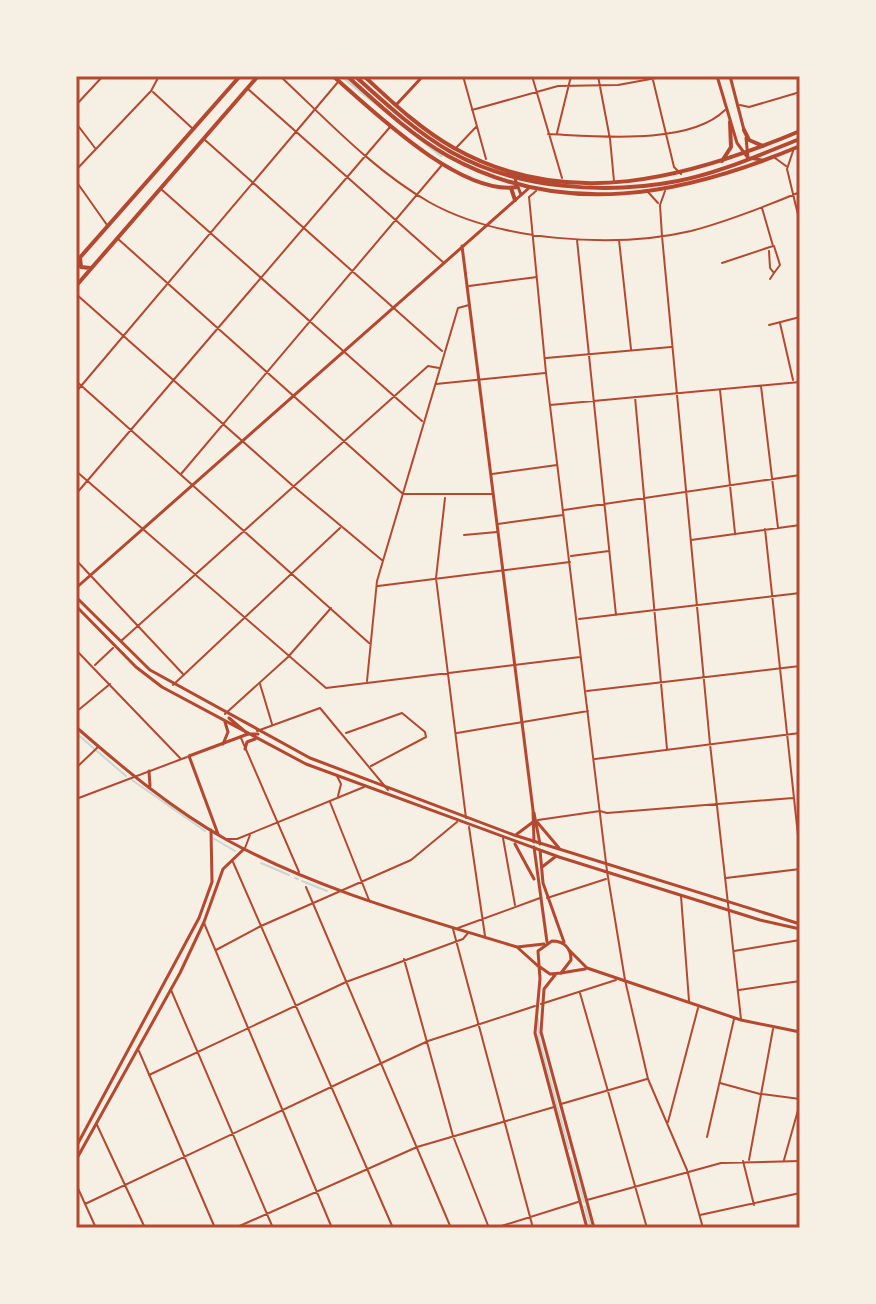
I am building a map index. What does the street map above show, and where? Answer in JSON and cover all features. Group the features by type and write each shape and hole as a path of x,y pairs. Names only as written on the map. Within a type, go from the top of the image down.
{"main road":[{"path":"76,285 87,268 117,238 258,76"},
{"path":"333,76 390,126 443,164 511,188 519,187"},
{"path":"347,76 420,138 483,172 536,191 666,190 730,173 797,148"},
{"path":"355,76 388,105 452,150 514,176 535,181 589,187 679,181 714,171 800,131"},
{"path":"364,76 452,150 526,175 614,182 681,174 800,139"},
{"path":"396,105 423,76"},
{"path":"718,76 723,92 730,94 733,90"},
{"path":"714,171 730,151 730,122 718,76"},
{"path":"730,76 744,130 747,156"},
{"path":"76,285 77,261 237,77"},
{"path":"381,92 388,105"},
{"path":"725,102 734,99 741,118"},
{"path":"730,122 747,156"},
{"path":"744,130 753,143 765,147"},
{"path":"747,156 767,160"},
{"path":"730,173 747,156"},
{"path":"455,170 483,172"},
{"path":"514,176 521,195"},
{"path":"76,588 535,181"},
{"path":"511,188 515,200"},
{"path":"462,246 541,870 547,898 567,947 569,965 547,983 541,1004 543,1043 594,1228"},
{"path":"77,261 87,268"},
{"path":"76,269 87,268"},
{"path":"76,597 141,663 220,711 248,734"},
{"path":"76,606 162,687 273,740"},
{"path":"80,610 85,609 96,617"},
{"path":"162,687 173,685"},
{"path":"220,711 255,739 421,809 681,896 800,929"},
{"path":"223,744 228,732 224,716"},
{"path":"76,727 132,777 211,830 300,875 370,902 517,947 539,966 558,974 587,968"},
{"path":"218,834 189,756 257,733 433,807 743,909 800,924"},
{"path":"245,749 247,742 255,739"},
{"path":"149,771 152,789"},
{"path":"400,800 413,799"},
{"path":"421,809 423,805 433,807"},
{"path":"514,835 525,831 536,821"},
{"path":"536,821 534,848 545,943 538,951 536,1042 587,1228"},
{"path":"536,821 562,851"},
{"path":"76,1147 199,918 212,882 211,830"},
{"path":"512,841 537,885"},
{"path":"76,1160 171,990 204,922 223,869 245,849"},
{"path":"541,870 550,859 559,857"},
{"path":"634,880 648,884 651,879"},
{"path":"657,888 660,883 679,888"},
{"path":"714,906 716,900"},
{"path":"742,915 743,909"},
{"path":"517,947 557,941 587,968 734,1018 800,1032"},
{"path":"126,1057 133,1061"},
{"path":"567,1156 573,1154"}],"street":[{"path":"76,105 103,76"},
{"path":"76,170 151,91 159,76"},
{"path":"280,76 366,155 417,194 487,226 577,238 662,236 716,224 800,192"},
{"path":"463,76 485,163"},
{"path":"532,76 564,180"},
{"path":"556,134 571,76"},
{"path":"598,76 610,139 614,182"},
{"path":"472,110 569,85 600,85 667,76"},
{"path":"653,78 674,167 681,174"},
{"path":"76,392 339,81"},
{"path":"247,88 444,263"},
{"path":"151,91 193,129"},
{"path":"737,104 749,107 800,92"},
{"path":"548,134 610,139 666,134 715,118 727,109"},
{"path":"76,123 95,149"},
{"path":"76,494 390,126"},
{"path":"452,150 477,126"},
{"path":"203,138 443,352"},
{"path":"787,169 797,148"},
{"path":"774,158 787,169 800,223"},
{"path":"181,474 443,164"},
{"path":"76,181 108,226"},
{"path":"160,188 423,422"},
{"path":"666,190 660,205 662,236 710,744 741,1020"},
{"path":"536,191 529,196 546,373 622,979 648,1079 687,1170 703,1228"},
{"path":"648,192 660,205"},
{"path":"762,208 780,265 770,279"},
{"path":"117,238 403,494 494,494"},
{"path":"577,238 616,615"},
{"path":"619,239 631,350"},
{"path":"773,246 769,262 774,273"},
{"path":"722,263 770,250"},
{"path":"468,287 537,277"},
{"path":"76,294 383,561"},
{"path":"367,683 376,586 443,352 458,308 470,304"},
{"path":"769,325 800,317"},
{"path":"780,323 794,382"},
{"path":"545,358 673,347"},
{"path":"120,641 428,366 439,368"},
{"path":"434,384 546,373"},
{"path":"76,381 370,644"},
{"path":"550,405 800,382"},
{"path":"761,385 778,528"},
{"path":"720,389 735,533"},
{"path":"635,397 667,749"},
{"path":"491,474 558,465"},
{"path":"76,471 326,688 582,657"},
{"path":"497,524 729,484 800,475"},
{"path":"445,496 436,578 466,818"},
{"path":"691,540 800,525"},
{"path":"173,685 341,527"},
{"path":"765,529 800,854"},
{"path":"464,535 498,532"},
{"path":"570,557 609,551"},
{"path":"76,560 184,675"},
{"path":"376,586 571,562"},
{"path":"578,620 800,593"},
{"path":"224,716 288,657 331,608"},
{"path":"94,666 115,646"},
{"path":"76,650 181,759"},
{"path":"586,691 800,666"},
{"path":"76,712 111,683"},
{"path":"260,683 272,725"},
{"path":"257,731 322,709 380,783"},
{"path":"456,733 588,711"},
{"path":"343,734 402,713 425,732 426,737 370,767"},
{"path":"594,759 800,733"},
{"path":"240,737 300,875"},
{"path":"76,768 97,748"},
{"path":"76,799 189,756"},
{"path":"337,776 341,789 337,797"},
{"path":"225,839 237,839 364,787"},
{"path":"329,800 370,902"},
{"path":"536,821 600,811 800,800"},
{"path":"215,951 312,902 411,860 457,822"},
{"path":"469,827 485,937"},
{"path":"245,849 251,833"},
{"path":"503,838 515,906"},
{"path":"232,859 393,1228"},
{"path":"724,878 800,869"},
{"path":"547,898 608,878"},
{"path":"306,887 451,1228"},
{"path":"681,896 690,1002"},
{"path":"533,1228 455,941 455,928 540,898"},
{"path":"204,922 332,1228"},
{"path":"149,1075 346,982 455,941 468,932"},
{"path":"733,951 800,940"},
{"path":"404,958 453,1136 489,1228"},
{"path":"541,1004 622,979"},
{"path":"738,991 800,981"},
{"path":"171,990 273,1228"},
{"path":"580,993 647,1228"},
{"path":"667,1123 698,1005"},
{"path":"85,1204 428,1041 535,1006"},
{"path":"707,1137 734,1018"},
{"path":"749,1160 773,1028"},
{"path":"139,1050 215,1228"},
{"path":"560,1104 648,1079"},
{"path":"719,1083 800,1101 784,1161"},
{"path":"235,1228 417,1147 554,1107"},
{"path":"96,1124 145,1228"},
{"path":"586,1200 687,1170 743,1160 800,1161"},
{"path":"743,1160 754,1205"},
{"path":"76,1184 96,1228"},
{"path":"699,1216 800,1193"},
{"path":"495,1228 579,1202"}],"waterway":[{"path":"342,76 441,155"},
{"path":"76,733 126,776"},
{"path":"132,780 205,831"},
{"path":"213,838 235,851"},
{"path":"261,863 289,875"},
{"path":"302,881 327,891"},
{"path":"538,1019 539,1038 569,1149"},
{"path":"571,1158 584,1202"},
{"path":"585,1207 591,1228"}]}
